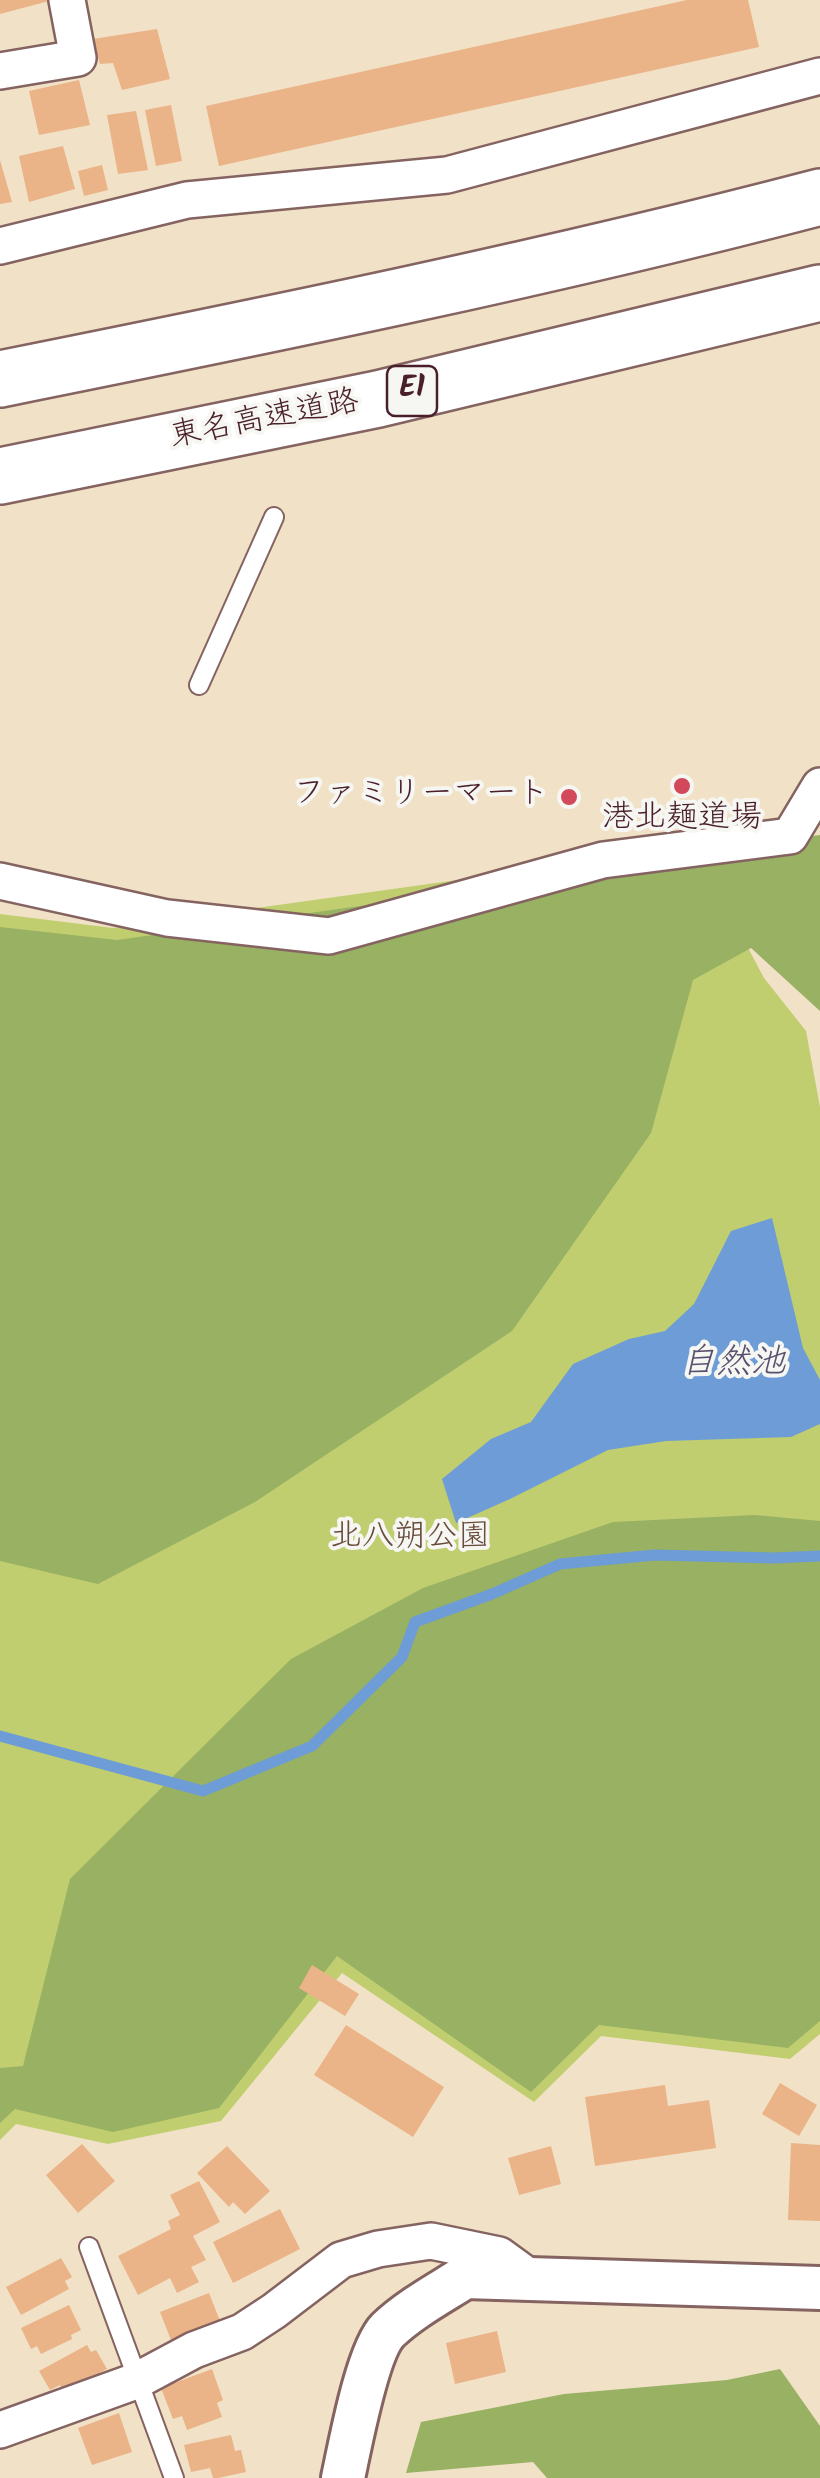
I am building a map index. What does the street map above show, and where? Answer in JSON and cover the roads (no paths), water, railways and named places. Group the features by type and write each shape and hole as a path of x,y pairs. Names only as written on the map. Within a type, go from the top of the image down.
{"highway":[{"path":"0,379 352,308 717,224 820,196"},
{"name":"東名高速道路","path":"0,476 378,400 820,293"}],"street":[{"path":"0,72 78,58 67,0"},
{"path":"0,246 187,200 447,175 820,76"},
{"path":"0,880 167,918 329,936 603,860 790,836 820,786"},
{"path":"0,2430 136,2381 194,2350 242,2332 341,2260 378,2249 431,2241 499,2254 532,2279"},
{"path":"343,2478 368,2374 385,2332 466,2277 820,2288"}],"lane":[{"path":"199,685 274,517"},
{"path":"89,2248 174,2478"}],"water":[{"name":"自然池","path":"772,1218 803,1348 820,1380 820,1424 791,1437 666,1441 608,1450 456,1523 442,1479 491,1439 531,1422 573,1364 629,1339 665,1331 694,1304 731,1231"}],"waterway":[{"path":"0,1736 203,1791 312,1746 402,1657 415,1622 560,1564 655,1555 820,1556"}],"place":[{"name":"港北麺道場","path":"682,786"},
{"name":"ファミリーマート","path":"569,797"}],"park label":[{"name":"北八朔公園","path":"410,1540"}]}
